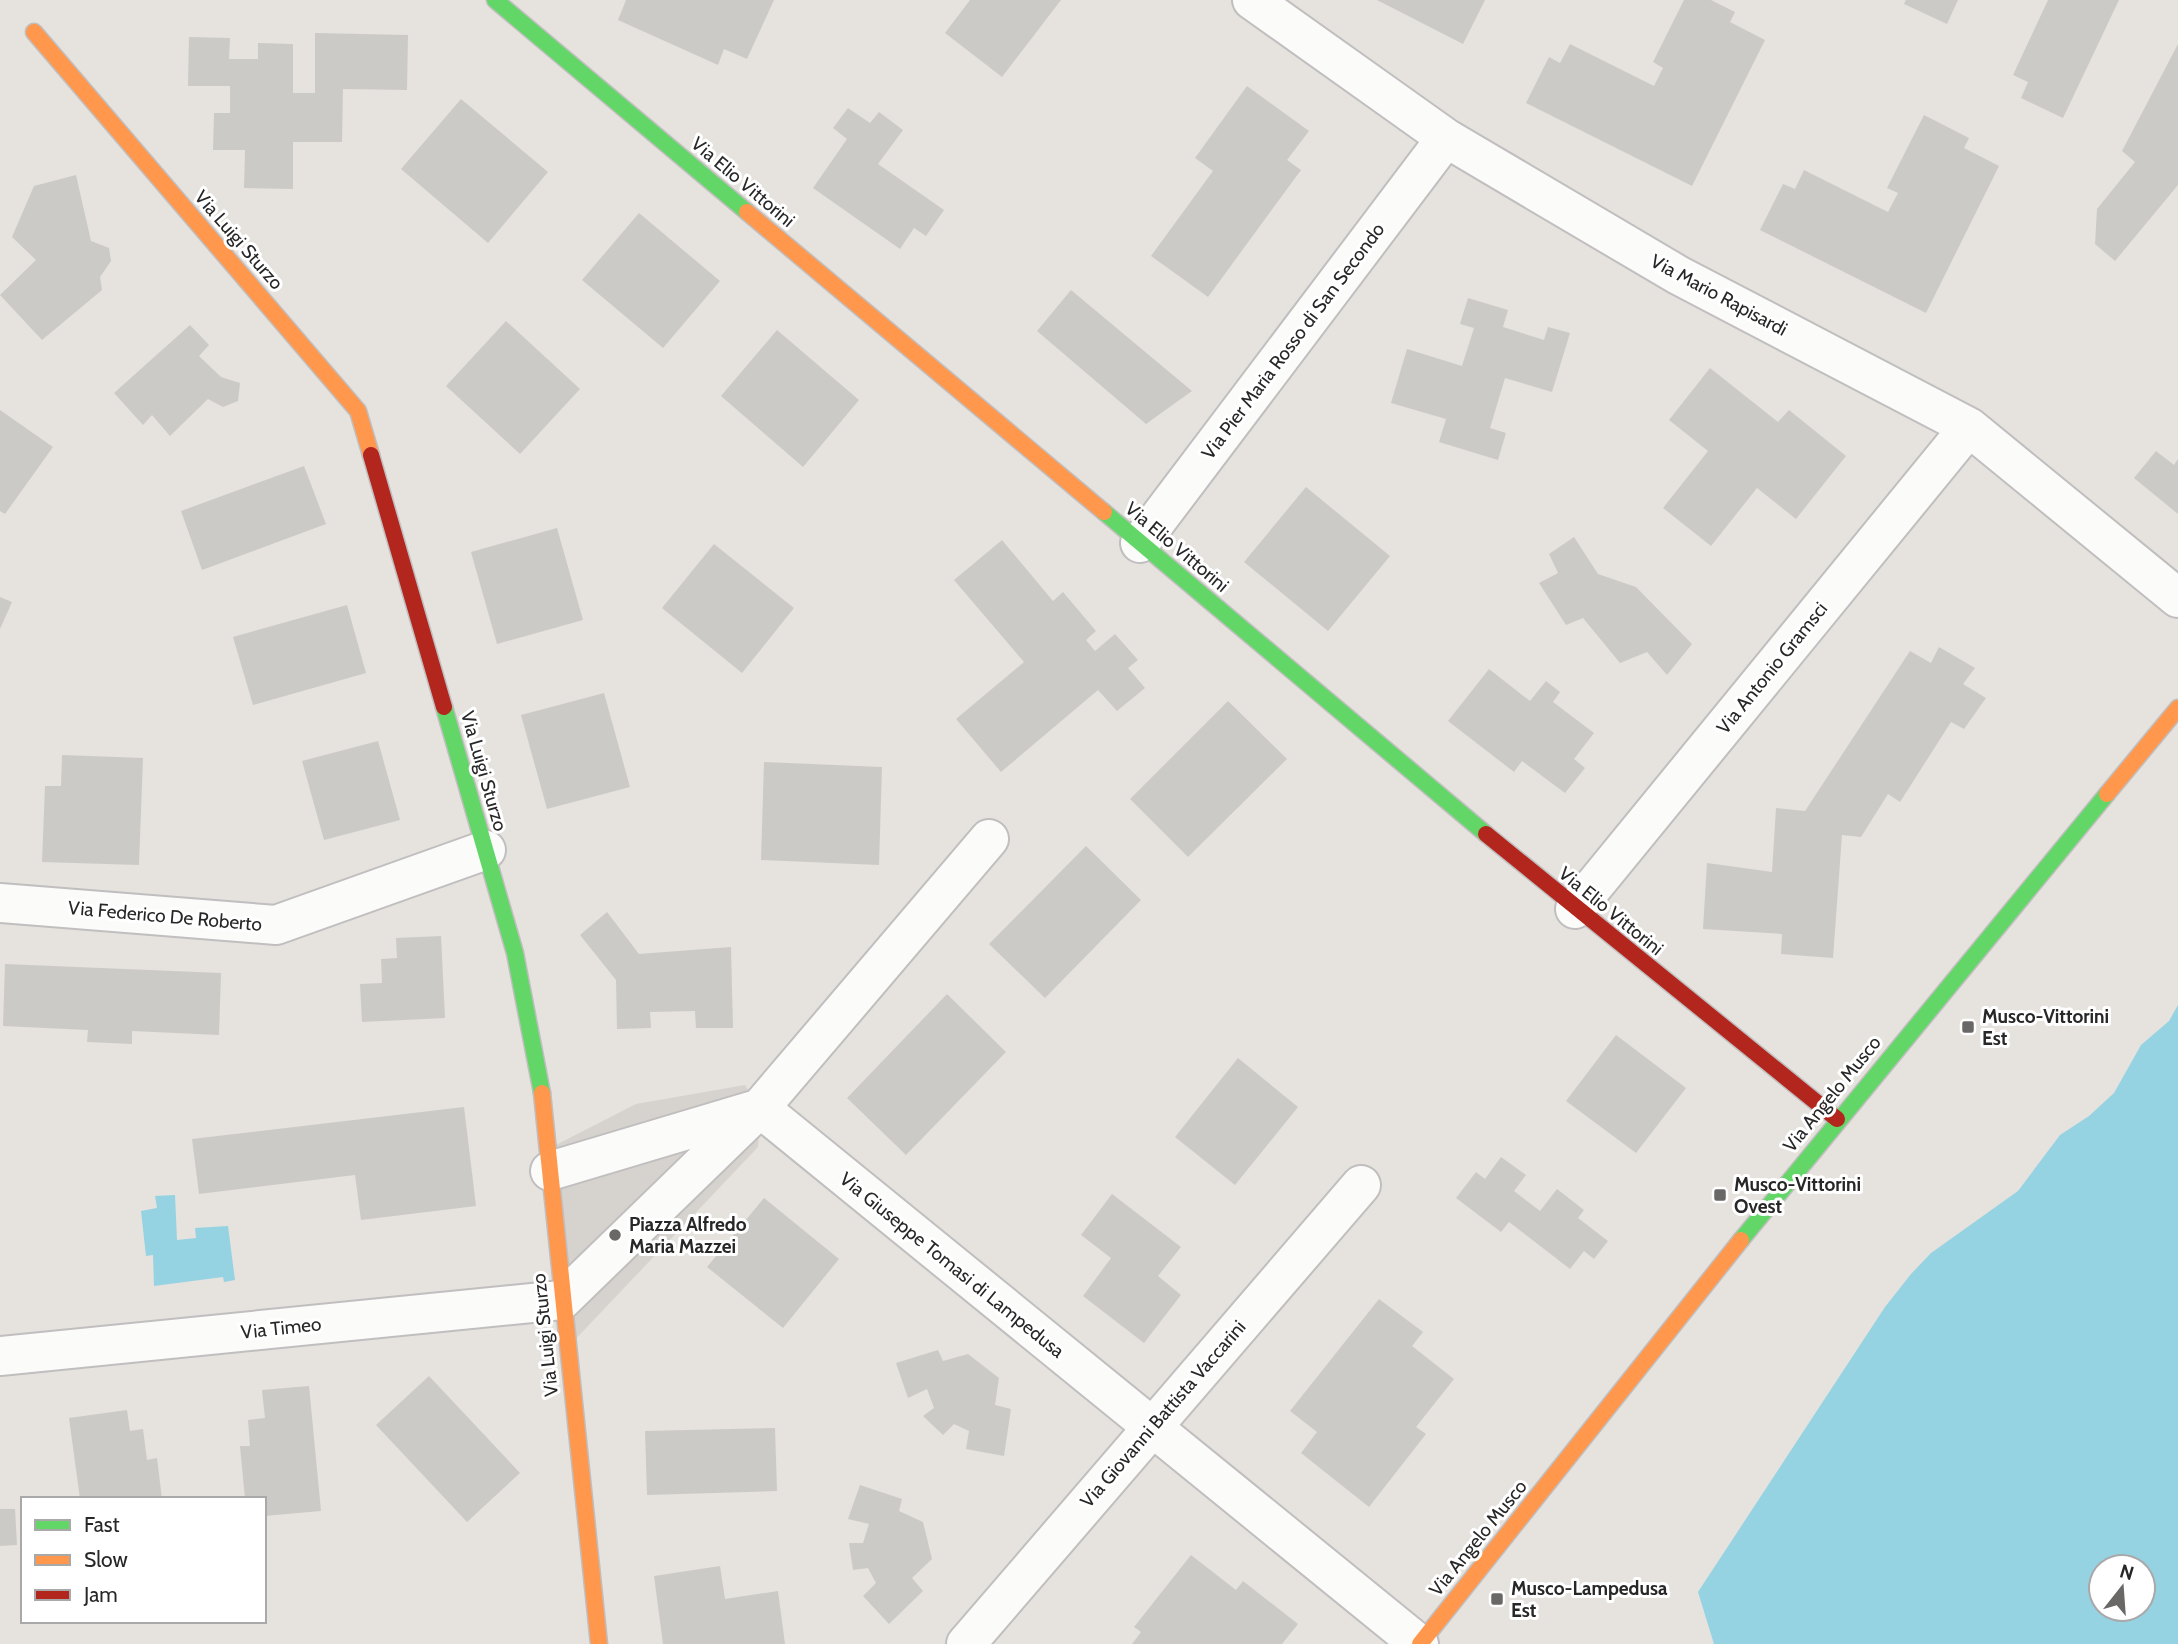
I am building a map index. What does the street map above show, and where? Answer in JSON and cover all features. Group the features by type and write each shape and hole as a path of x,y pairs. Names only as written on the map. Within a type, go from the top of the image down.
{"street":[{"name":"Via Elio Vittorini","path":"495,0 1575,909 1837,1119"},
{"name":"Via Mario Rapisardi","path":"1252,0 1446,138 1678,275 1969,427 2178,598"},
{"name":"Via Luigi Sturzo","path":"34,33 358,411 515,953 541,1083 599,1644"},
{"name":"Via Pier Maria Rosso di San Secondo","path":"1140,543 1446,138"},
{"name":"Via Antonio Gramsci","path":"1575,909 1969,427"},
{"name":"Via Angelo Musco","path":"1420,1644 1837,1119 2178,708"},
{"path":"562,1300 760,1108 989,838"},
{"name":"Via Federico De Roberto","path":"0,903 276,925 486,850"},
{"path":"550,1171 760,1108"},
{"name":"Via Giuseppe Tomasi di Lampedusa","path":"760,1108 1420,1644"},
{"name":"Via Giovanni Battista Vaccarini","path":"966,1644 1361,1185"},
{"name":"Via Timeo","path":"0,1356 562,1300"}],"shaded area":[{"name":"Piazza Alfredo Maria Mazzei","path":"745,1085 760,1108 758,1147 567,1348 548,1149 636,1104"}],"water":[{"path":"2178,1005 2178,1644 1714,1644 1698,1592 1885,1307 1931,1253 2018,1191 2060,1135 2089,1116 2114,1093 2141,1045 2169,1021"},
{"path":"175,1195 177,1240 196,1238 195,1228 228,1226 235,1280 224,1282 223,1277 154,1286 153,1255 146,1256 141,1211 157,1208 155,1196"}],"building":[{"path":"626,0 774,0 747,59 724,49 718,65 618,20"},
{"path":"970,0 1061,0 1002,77 945,33"},
{"path":"1377,0 1485,0 1463,44"},
{"path":"1684,0 1711,0 1735,12 1730,22 1765,40 1692,186 1526,103 1549,57 1560,63 1570,44 1654,86 1663,68 1653,62"},
{"path":"1906,0 1958,0 1947,24 1904,4"},
{"path":"2048,0 2119,0 2063,118 2021,98 2028,82 2013,75"},
{"path":"315,33 408,35 407,90 343,89 342,142 293,142 293,189 244,188 245,150 213,150 214,113 230,113 230,86 188,86 189,37 230,38 229,59 258,59 258,43 293,44 293,93 315,93"},
{"path":"2178,44 2178,185 2115,261 2095,244 2097,209 2135,162 2122,151"},
{"path":"1247,86 1309,131 1287,160 1301,170 1208,297 1151,256 1213,171 1195,158"},
{"path":"461,99 548,172 488,243 401,169"},
{"path":"848,108 870,123 879,112 903,130 878,164 944,210 926,236 914,228 900,249 813,188 847,139 833,128"},
{"path":"1924,115 1969,138 1964,148 1999,166 1926,313 1760,230 1783,184 1795,189 1804,170 1888,212 1898,193 1887,188"},
{"path":"76,175 91,241 109,248 111,261 100,277 102,290 42,340 0,295 36,260 12,237 34,186"},
{"path":"639,213 720,281 663,348 582,280"},
{"path":"1071,290 1192,391 1146,424 1037,331"},
{"path":"1468,298 1508,310 1503,327 1544,340 1548,327 1570,333 1552,392 1505,378 1490,428 1506,433 1498,460 1439,442 1446,419 1391,403 1407,349 1462,366 1474,328 1460,324"},
{"path":"506,321 580,389 520,454 446,386"},
{"path":"190,325 209,345 199,356 221,377 240,383 238,401 223,407 208,399 170,436 152,415 143,425 114,393"},
{"path":"777,330 859,400 803,467 721,396"},
{"path":"1710,368 1778,422 1789,410 1846,456 1796,519 1757,488 1711,546 1663,508 1708,451 1669,420"},
{"path":"0,410 53,447 5,514 0,511"},
{"path":"2156,451 2174,465 2178,459 2178,514 2134,478"},
{"path":"304,466 326,524 202,570 181,511"},
{"path":"1306,487 1390,556 1328,631 1244,562"},
{"path":"557,528 583,620 497,644 471,552"},
{"path":"1574,537 1598,574 1636,587 1692,644 1667,675 1647,652 1620,663 1583,618 1566,625 1539,583 1558,573 1549,554"},
{"path":"1002,540 1053,601 1063,592 1096,631 1086,640 1095,651 1115,634 1138,660 1128,668 1145,688 1117,711 1098,690 1001,772 956,719 1024,662 954,580"},
{"path":"714,544 794,608 742,673 662,608"},
{"path":"0,597 12,602 0,629"},
{"path":"347,605 366,673 253,705 233,637"},
{"path":"1939,647 1975,668 1963,684 1986,698 1964,729 1951,722 1900,802 1888,794 1861,837 1842,835 1833,958 1781,954 1782,934 1703,929 1707,863 1772,872 1776,808 1805,811 1910,651 1931,663"},
{"path":"1489,669 1530,701 1546,681 1560,692 1553,702 1594,733 1574,759 1585,768 1565,793 1522,761 1514,772 1448,721"},
{"path":"604,693 630,787 547,809 521,715"},
{"path":"1228,701 1287,759 1188,857 1130,799"},
{"path":"378,741 400,820 324,840 302,761"},
{"path":"62,755 143,758 139,865 42,862 45,786 61,786"},
{"path":"764,762 882,767 879,865 761,860"},
{"path":"1086,846 1141,900 1045,998 989,944"},
{"path":"607,912 639,954 731,947 733,1028 696,1028 695,1011 650,1012 651,1028 617,1029 616,980 580,935"},
{"path":"441,936 445,1018 362,1022 360,984 382,983 381,959 397,958 396,938"},
{"path":"5,964 221,973 219,1035 132,1031 132,1044 87,1042 88,1030 3,1026"},
{"path":"947,994 1006,1052 906,1155 847,1098"},
{"path":"1616,1035 1686,1088 1636,1153 1566,1101"},
{"path":"1238,1058 1298,1107 1235,1185 1175,1137"},
{"path":"464,1107 476,1206 361,1220 355,1175 199,1194 192,1139"},
{"path":"1501,1157 1526,1175 1514,1191 1540,1211 1557,1189 1584,1210 1578,1218 1608,1241 1594,1259 1584,1251 1570,1269 1509,1222 1501,1232 1456,1198 1476,1172 1485,1179"},
{"path":"1112,1194 1181,1247 1158,1276 1181,1295 1144,1343 1083,1296 1111,1258 1081,1235"},
{"path":"764,1198 839,1259 783,1328 707,1267"},
{"path":"1379,1299 1423,1332 1412,1346 1454,1379 1416,1427 1426,1434 1369,1507 1301,1453 1317,1432 1290,1411"},
{"path":"938,1350 943,1361 968,1354 999,1378 995,1405 1011,1409 1004,1456 966,1449 969,1431 954,1424 943,1435 923,1416 934,1408 927,1389 908,1398 896,1363"},
{"path":"429,1376 520,1473 467,1522 376,1425"},
{"path":"309,1386 321,1511 266,1516 266,1497 245,1497 240,1446 250,1446 248,1420 265,1418 262,1390"},
{"path":"127,1410 130,1431 143,1429 147,1460 157,1458 162,1497 80,1497 69,1418"},
{"path":"775,1428 777,1491 647,1495 645,1431"},
{"path":"860,1485 902,1499 899,1511 923,1522 932,1559 912,1578 923,1591 889,1624 863,1596 876,1583 868,1568 853,1570 849,1543 863,1543 869,1524 848,1519"},
{"path":"0,1509 15,1509 17,1545 0,1546"},
{"path":"1191,1555 1236,1590 1243,1581 1298,1624 1282,1644 1132,1644 1141,1632 1134,1627"},
{"path":"720,1566 725,1599 778,1591 785,1644 663,1644 654,1576"}],"traffic: fast":[{"path":"495,0 747,212"},
{"path":"1104,512 1486,834"},
{"path":"444,707 515,953 542,1093"},
{"path":"1741,1240 2107,794"}],"traffic: slow":[{"path":"34,32 358,411 371,455"},
{"path":"747,212 1104,512"},
{"path":"2107,794 2178,708"},
{"path":"542,1093 599,1644"},
{"path":"1420,1644 1741,1240"}],"traffic: jam":[{"path":"371,455 444,707"},
{"path":"1486,834 1837,1119"}],"place":[{"name":"Musco-Vittorini Est","path":"1968,1027"},
{"name":"Musco-Vittorini Ovest","path":"1720,1195"},
{"name":"Piazza Alfredo Maria Mazzei","path":"615,1235"},
{"name":"Musco-Lampedusa Est","path":"1497,1599"}]}
